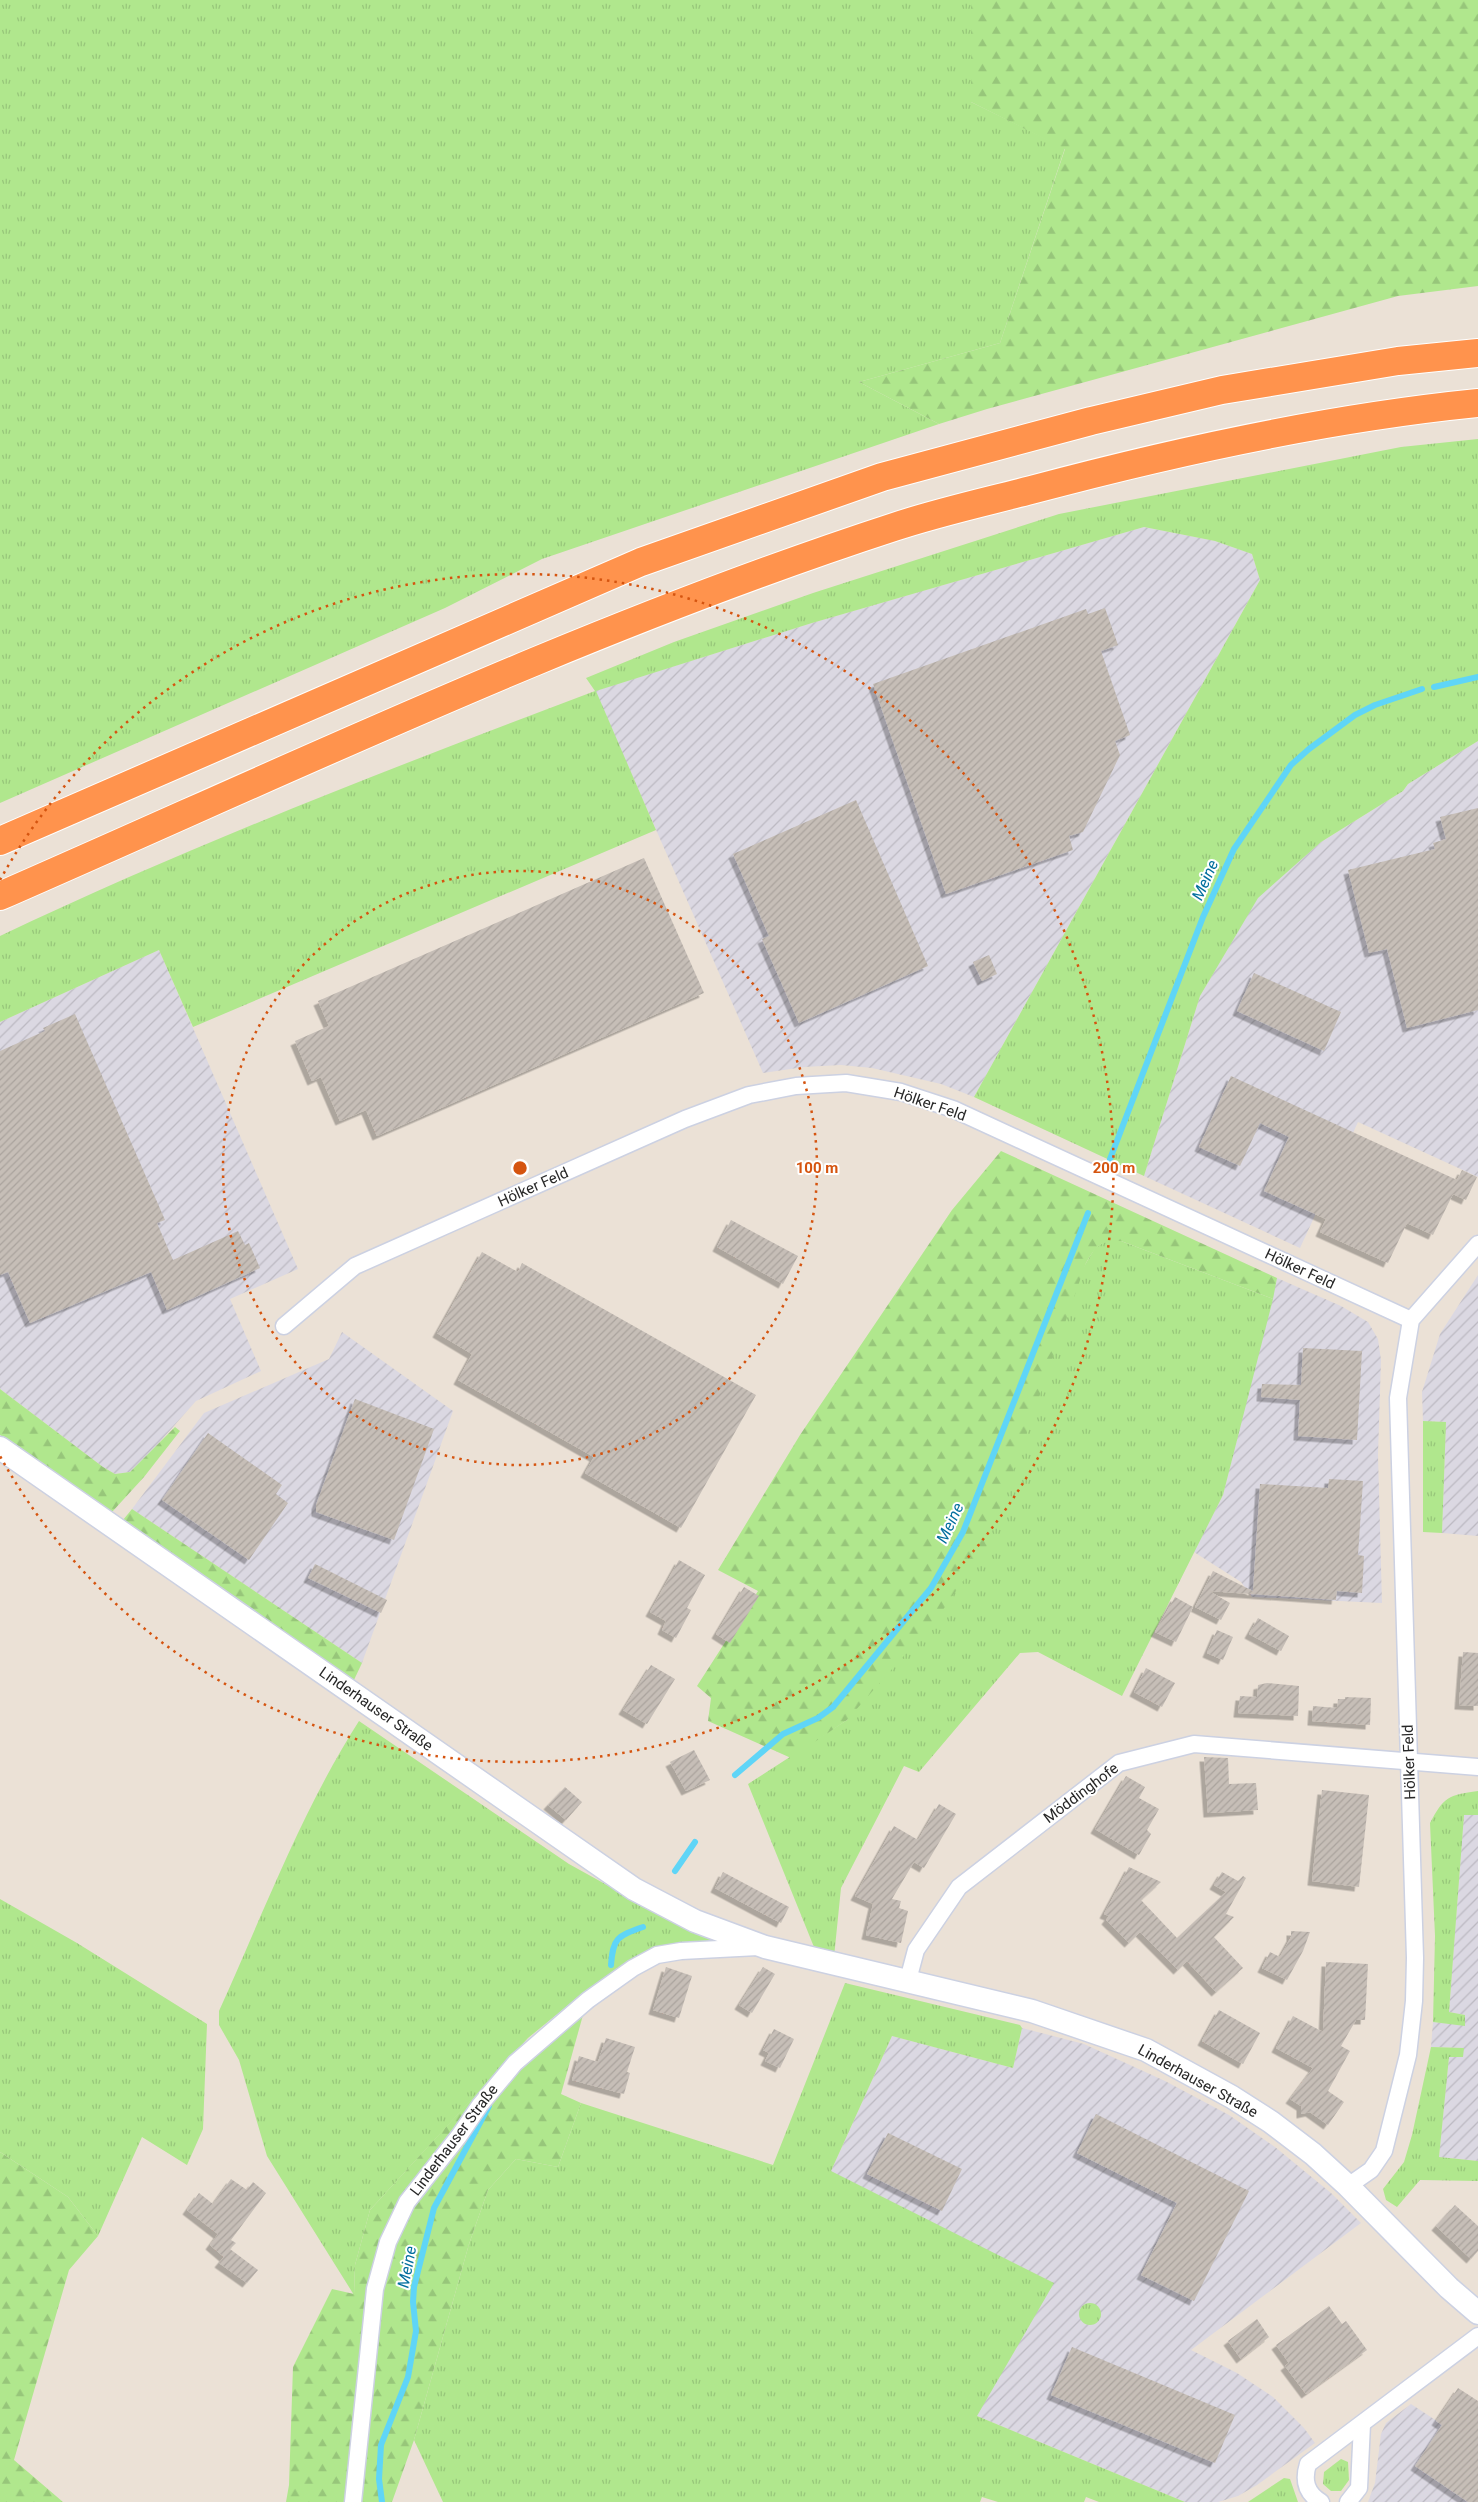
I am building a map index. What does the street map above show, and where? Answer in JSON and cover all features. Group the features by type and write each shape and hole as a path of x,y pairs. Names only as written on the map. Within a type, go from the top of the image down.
{"highway":[{"path":"0,841 641,562 882,477 1091,421 1222,390 1398,361 1478,353"},
{"path":"0,896 544,658 720,589 896,526 1103,471 1260,437 1404,411 1478,403"}],"main road":[{"name":"Linderhauser Straße","path":"0,1448 112,1524 634,1889 695,1921 765,1947 1032,2010 1146,2050 1232,2097 1271,2122 1313,2154 1348,2186 1449,2288 1478,2313"}],"street":[{"name":"Hölker Feld","path":"284,1326 355,1266 685,1119 749,1095 796,1086 846,1083 901,1092 953,1109 1411,1320 1398,1398 1415,1958 1414,2000 1408,2055 1384,2151 1371,2170 1348,2186"},
{"path":"1411,1320 1478,1244"},
{"name":"Möddinghofe","path":"908,1980 916,1950 959,1886 1119,1763 1194,1744 1478,1768"},
{"name":"Linderhauser Straße","path":"353,2502 375,2289 388,2242 407,2202 460,2136 480,2105 515,2062 596,1994 633,1968 657,1955 681,1951 765,1947"},
{"path":"1321,2502 1312,2496 1306,2485 1305,2474 1308,2464 1478,2336"},
{"path":"1348,2502 1359,2488 1362,2424"}],"shaded area":[{"path":"1144,527 1215,541 1252,554 1260,580 974,1097 941,1084 872,1068 841,1065 804,1067 763,1073 595,691 812,623"},
{"path":"1478,741 1478,1177 1358,1122 1300,1248 1144,1176 1200,996 1258,897 1321,842 1403,791 1408,784"},
{"path":"159,950 298,1269 230,1299 261,1371 196,1401 141,1463 130,1472 115,1474 103,1467 0,1389 0,1022"},
{"path":"1478,1275 1478,1536 1442,1533 1446,1422 1423,1421 1422,1392 1440,1334"},
{"path":"1277,1278 1341,1306 1368,1322 1378,1339 1381,1360 1378,1455 1382,1603 1252,1597 1241,1582 1194,1552 1223,1495"},
{"path":"342,1332 453,1411 362,1663 132,1509 204,1413 329,1359"},
{"path":"1464,1814 1478,1815 1478,2161 1439,2157 1449,2056 1464,2048 1431,2047 1433,2022 1465,2025 1465,2015 1449,2012"},
{"path":"1022,2028 1084,2044 1165,2081 1229,2115 1275,2147 1331,2193 1361,2223 1191,2350 1237,2373 1273,2397 1304,2428 1315,2443 1257,2485 1238,2496 1218,2502 1185,2502 977,2416 831,2171 892,2036 1013,2068"},
{"path":"1411,2404 1478,2448 1478,2502 1368,2502 1375,2483 1381,2434 1386,2423"}],"green space":[{"path":"0,0 971,0 971,102 1065,148 1000,343 859,382 939,424 542,559 445,608 0,803"},
{"path":"971,0 1478,0 1478,286 1398,296 987,409 939,424 859,382 1000,343 1065,149 971,102"},
{"path":"1478,439 1478,741 1408,784 1403,791 1321,842 1258,898 1200,996 1144,1176 974,1097 1260,580 1252,554 1215,541 1144,527 812,623 596,691 656,830 193,1027 159,950 0,1022 0,936 221,838 445,748 595,691 586,678 674,642 813,593 1059,514 1401,447"},
{"path":"1001,1151 1277,1278 1273,1299 1121,1241 1099,1245 1086,1263 987,1546 938,1617 847,1720 791,1758 708,1721 711,1698 697,1686 758,1591 718,1570 800,1435 952,1210"},
{"path":"1107,1240 1121,1241 1273,1299 1223,1495 1122,1696 1038,1652 1020,1653 919,1772 904,1766 841,1888 834,1957 816,1952 748,1784 847,1720 1086,1263 1095,1248"},
{"path":"0,1389 103,1467 115,1474 130,1472 175,1427 180,1431 144,1477 112,1512 0,1435"},
{"path":"1423,1421 1446,1422 1442,1533 1423,1532"},
{"path":"132,1509 362,1663 353,1682 123,1520"},
{"path":"359,1721 569,1864 634,1900 729,1944 686,1942 653,1950 588,1989 528,2038 370,2210 355,2265 354,2295 267,2156 239,2060 219,2025 219,2011 301,1826"},
{"path":"1478,1791 1478,1815 1464,1815 1449,2012 1465,2015 1465,2026 1433,2022 1435,1936 1430,1823 1439,1808 1448,1799 1460,1794"},
{"path":"0,1899 77,1943 207,2024 203,2129 187,2165 142,2137 98,2236 68,2197 0,2152"},
{"path":"845,1983 1020,2025 1022,2028 1013,2068 892,2036 831,2171 1054,2283 977,2416 1185,2502 1099,2502 1086,2497 1084,2502 998,2502 982,2497 980,2502 443,2502 414,2440 469,2244 488,2190 516,2159 558,2167 581,2103 773,2165"},
{"path":"583,2015 561,2094 581,2103 558,2167 516,2159 488,2190 469,2244 414,2440 392,2502 286,2502 289,2485 293,2367 332,2289 354,2294 355,2265 370,2210 487,2082 518,2070"},
{"path":"1431,2047 1464,2048 1463,2057 1449,2057 1439,2157 1478,2161 1478,2181 1420,2180 1397,2207 1386,2200 1383,2189 1404,2162 1412,2135"},
{"path":"0,2152 68,2197 98,2236 69,2270 14,2460 63,2502 0,2502"},
{"path":"1090,2303 1098,2306 1101,2314 1098,2322 1090,2325 1082,2322 1079,2314 1082,2306"},
{"path":"1341,2459 1348,2462 1349,2480 1341,2491 1331,2491 1323,2484 1324,2472"},
{"path":"1284,2478 1290,2479 1298,2502 1248,2502"}],"building":[{"path":"1105,608 1118,645 1101,651 1130,735 1115,741 1120,755 1083,832 1069,836 1073,850 946,894 873,684 1086,609 1088,614"},
{"path":"856,800 928,966 799,1023 762,939 769,936 733,854"},
{"path":"1478,808 1478,1010 1407,1028 1387,949 1369,953 1348,870 1435,849 1433,843 1446,839 1440,817"},
{"path":"644,858 704,993 377,1136 366,1110 340,1121 321,1077 312,1081 295,1041 329,1026 318,1001"},
{"path":"989,955 997,974 982,981 973,962"},
{"path":"1254,973 1341,1012 1324,1051 1237,1011"},
{"path":"75,1014 165,1220 157,1223 173,1260 238,1231 245,1245 249,1243 260,1268 167,1310 151,1272 30,1323 8,1272 0,1275 0,1051 45,1031 43,1028"},
{"path":"1231,1076 1457,1180 1462,1170 1477,1177 1466,1200 1453,1194 1433,1235 1407,1223 1388,1263 1320,1232 1326,1219 1264,1191 1289,1137 1260,1123 1240,1166 1199,1147"},
{"path":"731,1220 798,1256 783,1284 717,1247"},
{"path":"482,1252 518,1272 522,1263 756,1395 681,1528 585,1473 594,1457 458,1380 472,1354 437,1333"},
{"path":"1303,1348 1362,1351 1357,1440 1298,1436 1300,1400 1261,1397 1262,1384 1301,1385"},
{"path":"355,1399 434,1429 394,1540 316,1512 316,1505"},
{"path":"208,1433 282,1485 276,1494 288,1503 249,1560 162,1500"},
{"path":"1329,1479 1363,1481 1358,1555 1364,1556 1362,1593 1337,1591 1336,1600 1209,1591 1230,1603 1221,1620 1195,1607 1213,1571 1253,1591 1260,1484 1328,1488"},
{"path":"679,1560 705,1575 687,1608 691,1610 676,1638 662,1630 666,1621 650,1612"},
{"path":"315,1564 387,1600 381,1613 308,1578"},
{"path":"744,1587 759,1596 730,1643 716,1634"},
{"path":"1175,1597 1193,1607 1176,1642 1155,1632"},
{"path":"1258,1618 1289,1636 1281,1651 1249,1634"},
{"path":"1217,1630 1233,1637 1223,1660 1207,1653"},
{"path":"1463,1652 1478,1653 1478,1706 1459,1705"},
{"path":"651,1665 675,1679 647,1724 623,1710"},
{"path":"1146,1668 1175,1683 1162,1707 1134,1692"},
{"path":"1267,1683 1299,1686 1298,1716 1238,1713 1240,1696 1257,1697 1258,1685"},
{"path":"1345,1697 1371,1698 1370,1725 1312,1721 1313,1706 1337,1708 1338,1699 1345,1699"},
{"path":"694,1750 710,1780 686,1791 670,1762"},
{"path":"1204,1757 1228,1758 1229,1784 1256,1783 1258,1810 1208,1813"},
{"path":"1126,1776 1145,1787 1139,1798 1159,1809 1147,1830 1151,1834 1139,1855 1095,1829"},
{"path":"565,1787 582,1802 566,1820 548,1805"},
{"path":"1322,1790 1369,1795 1359,1887 1312,1881"},
{"path":"939,1804 956,1814 924,1868 914,1862 892,1899 901,1901 899,1908 908,1911 901,1943 866,1935 873,1904 855,1896 894,1826 918,1840"},
{"path":"1129,1867 1161,1882 1141,1900 1177,1938 1226,1892 1214,1885 1222,1872 1238,1881 1243,1876 1246,1878 1226,1914 1234,1917 1214,1937 1243,1968 1216,1992 1187,1961 1178,1970 1140,1932 1129,1943 1106,1920 1109,1916 1104,1914"},
{"path":"723,1872 789,1907 781,1923 715,1888"},
{"path":"1291,1931 1310,1932 1303,1951 1287,1980 1262,1968 1270,1952 1280,1957 1291,1937"},
{"path":"1326,1962 1368,1964 1365,2020 1356,2020 1341,2046 1350,2051 1328,2091 1344,2102 1328,2125 1310,2112 1301,2114 1301,2106 1290,2099 1313,2068 1276,2048 1293,2016 1323,2032"},
{"path":"666,1967 692,1976 679,2018 653,2010"},
{"path":"763,1967 775,1974 752,2013 739,2005"},
{"path":"1219,2010 1260,2033 1243,2064 1202,2041"},
{"path":"774,2029 794,2039 780,2068 765,2061 769,2053 763,2050"},
{"path":"606,2038 635,2047 627,2072 630,2073 624,2094 572,2080 579,2056 598,2062"},
{"path":"1096,2114 1249,2191 1194,2301 1141,2275 1177,2203 1077,2153"},
{"path":"888,2133 962,2169 942,2211 867,2174"},
{"path":"231,2179 247,2190 253,2182 266,2193 231,2240 236,2243 230,2249 258,2270 247,2283 219,2263 224,2257 210,2245 218,2234 187,2210 199,2193 213,2204"},
{"path":"1455,2205 1478,2226 1478,2251 1471,2259 1436,2226"},
{"path":"1329,2306 1342,2324 1346,2321 1367,2350 1306,2394 1285,2366 1289,2363 1276,2345"},
{"path":"1257,2319 1269,2337 1241,2359 1228,2341"},
{"path":"1072,2347 1235,2415 1215,2463 1051,2395"},
{"path":"1458,2388 1478,2401 1478,2502 1468,2502 1415,2466 1442,2425 1436,2421"}],"waterway":[{"name":"Meine","path":"1434,687 1478,677"},
{"name":"Meine","path":"1110,1159 1203,917 1234,849 1291,765 1309,749 1355,715 1375,705 1422,689"},
{"name":"Meine","path":"735,1775 783,1734 818,1718 833,1707 931,1588 963,1532 1088,1213"},
{"name":"Meine","path":"675,1871 695,1842"},
{"name":"Meine","path":"611,1965 613,1949 618,1939 627,1933 643,1927"},
{"name":"Meine","path":"382,2502 379,2479 381,2445 408,2377 416,2331 413,2302 414,2287 434,2208 489,2106"}]}
